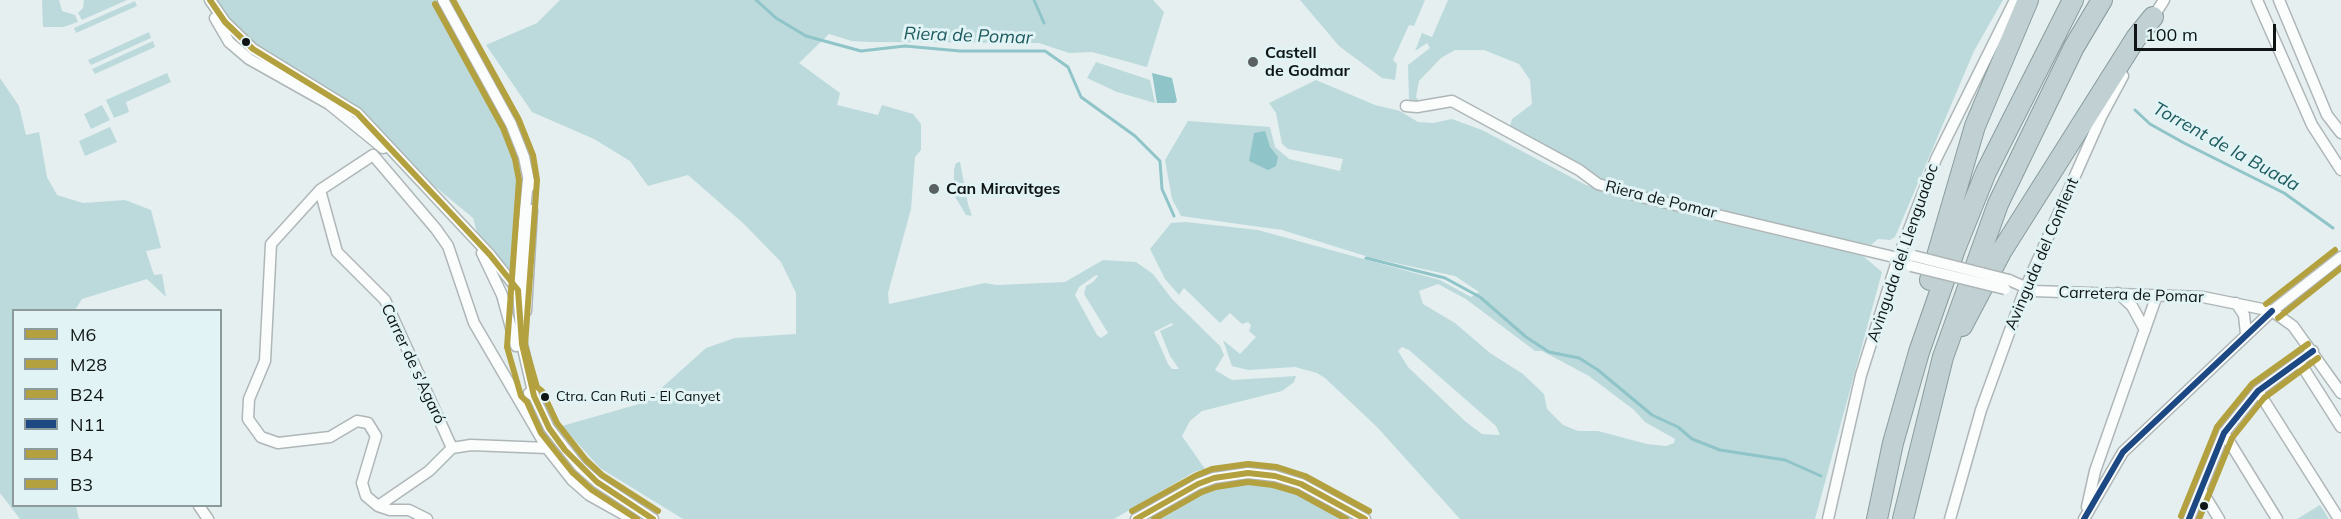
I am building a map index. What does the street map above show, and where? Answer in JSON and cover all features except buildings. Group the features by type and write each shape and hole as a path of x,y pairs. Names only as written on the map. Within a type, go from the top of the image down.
{"highway":[{"path":"1919,352 1925,300 1961,167 1990,88 2028,0"},
{"path":"1877,519 1893,443 1919,352 1976,193 2033,74 2073,0"},
{"path":"1903,519 1943,357 2011,174 2074,47 2102,0"},
{"path":"1943,357 1975,306 2001,252 2136,38 2153,17"}],"street":[{"path":"209,0 252,61"},
{"path":"209,0 229,42 252,61 323,101 400,161"},
{"path":"443,0 511,124 524,157 532,191 526,311 528,365"},
{"name":"Avinguda del Llenguadoc","path":"1828,519 1862,375 1898,257 1936,159 2015,0"},
{"name":"Avinguda del Conflent","path":"1950,519 1981,410 2025,289 2101,117 2164,0"},
{"path":"2257,0 2312,125 2341,170"},
{"path":"2279,0 2327,115 2341,133"},
{"path":"233,31 253,49 363,118 400,161 490,255 518,290 522,344 534,396 549,428 579,466 597,483 653,519"},
{"path":"252,61 259,60 292,77 300,77"},
{"path":"323,101 337,104 363,118"},
{"name":"Riera de Pomar","path":"1406,106 1417,107 1452,101 1579,170 1598,184 1642,197 1898,257"},
{"path":"427,519 409,510 390,510 378,506 366,496 362,483 375,436 369,423 357,421 330,436 278,443 261,437 248,418 249,399 265,361 271,243 320,190 373,155 448,246 474,323 547,448 572,480 589,495 632,519"},
{"path":"516,346 518,290 528,180"},
{"name":"Carrer de s'Agaró","path":"320,190 337,252 385,300 452,448"},
{"path":"478,244 502,295 524,378 530,393 534,396"},
{"name":"Carretera de Pomar","path":"1898,257 2007,284 2018,282 2025,289 2203,297 2272,310 2293,326 2341,393"},
{"path":"2084,519 2123,452 2272,310 2341,257"},
{"path":"2118,293 2132,306 2145,330"},
{"path":"2084,519 2095,471 2157,295"},
{"path":"2236,303 2244,315 2246,334"},
{"path":"2189,519 2224,434 2258,391 2313,351"},
{"path":"2299,361 2341,427"},
{"path":"2258,391 2339,519"},
{"path":"2224,434 2277,519"},
{"path":"378,506 429,471 452,448 471,445 547,448"},
{"path":"1136,519 1198,484 1224,476 1248,473 1275,476 1301,484 1365,519"},
{"path":"2202,491 2219,519"}],"shaded area":[{"path":"42,0 59,0 62,11 75,15 78,22 63,27 43,27"},
{"path":"84,0 127,0 82,20 78,13 83,8"},
{"path":"216,0 436,0 499,119 517,160 523,218 511,271 477,232 473,218 432,184 393,143 259,50 259,46 235,30"},
{"path":"560,0 1153,0 1164,12 1147,67 1092,52 1069,53 1039,43 871,42 852,41 829,34 799,63 840,93 837,105 878,115 882,105 913,114 921,124 921,150 915,157 911,209 888,293 889,304 985,283 997,285 1065,282 1103,260 1136,262 1153,274 1172,299 1220,346 1224,355 1215,370 1232,380 1296,376 1294,382 1282,391 1202,411 1190,421 1182,436 1205,469 1194,472 1114,519 683,519 600,468 562,426 646,402 706,348 735,338 796,334 796,293 781,262 744,224 688,175 648,186 630,161 594,139 532,112 486,45 537,23","holes":["1096,275 1098,276 1093,282 1086,286 1084,294 1108,333 1101,338 1097,335 1075,295 1079,287","1172,323 1173,325 1160,331 1170,356 1179,369 1172,369 1168,364 1154,332"]},
{"path":"1300,0 1425,0 1414,26 1409,25 1393,60 1397,64 1395,80 1382,78 1339,46"},
{"path":"1448,0 2003,0 1974,51 1895,237 1890,240 1878,239 1871,245 1712,210 1607,183 1595,174 1509,130 1512,119 1532,104 1530,80 1519,64 1484,50 1455,50 1441,58 1419,81 1416,97 1421,103 1409,101 1408,65 1430,48 1427,43 1415,51 1422,33 1432,37"},
{"path":"135,1 137,6 76,33 74,28"},
{"path":"149,32 151,38 91,65 88,60"},
{"path":"153,41 155,47 95,74 92,69"},
{"path":"1096,62 1150,80 1155,103 1117,92 1087,78"},
{"path":"167,73 171,82 126,102 129,112 114,118 106,100"},
{"path":"0,78 19,106 26,135 39,132 47,177 57,195 83,203 125,200 151,210 161,248 146,251 154,275 162,274 166,297 147,279 82,299 76,309 12,309 12,507 76,507 79,519 20,519 0,493"},
{"path":"1316,80 1375,105 1400,111 1418,122 1433,123 1452,119 1482,130 1586,185 1706,219 1863,256 1882,272 1815,519 1460,519 1377,427 1325,378 1317,373 1295,367 1248,370 1232,366 1223,340 1240,354 1256,337 1249,331 1251,325 1248,322 1242,324 1230,313 1220,323 1184,288 1179,295 1165,279 1150,249 1171,223 1186,222 1258,230 1440,280 1471,297 1479,292 1455,276 1372,258 1282,230 1181,216 1172,199 1165,160 1188,121 1270,127 1275,147 1289,159 1340,171 1343,159 1288,149 1282,144 1276,113 1269,103","holes":["1438,284 1466,299 1535,351 1542,351 1589,376 1634,410 1645,422 1675,439 1674,443 1666,446 1647,444 1598,431 1578,431 1563,425 1547,409 1544,394 1523,374 1490,353 1455,323 1423,304 1419,291","1402,347 1409,350 1496,426 1500,435 1482,434 1466,422 1408,367 1398,351"]},
{"path":"102,105 110,120 91,129 84,114"},
{"path":"110,127 117,142 85,156 79,141"},
{"path":"960,162 972,216 966,215 954,195 954,170 956,163"},
{"path":"1261,481 1290,487 1322,499 1354,519 1154,519 1187,498 1219,485"},
{"path":"2320,505 2329,519 2297,519"}],"water":[{"path":"1152,73 1172,78 1177,101 1175,103 1157,103"},
{"path":"1265,131 1270,147 1278,157 1276,166 1268,170 1249,161 1254,133"}],"waterway":[{"name":"Riera de Pomar","path":"756,0 776,18 806,36 861,51 905,46 960,51 1045,51 1068,67 1081,97 1135,136 1160,161 1162,189 1174,216"},
{"path":"1034,0 1044,23"},
{"name":"Torrent de la Buada","path":"2135,110 2150,124 2184,143 2284,193 2333,228"},
{"name":"Riera de Pomar","path":"1366,258 1445,278 1480,297 1526,337 1549,352 1579,358 1598,370 1652,415 1678,427 1692,439 1720,450 1785,460 1821,476"}],"transit line":[{"name":"M6","path":"210,0 225,22 253,49 357,113 490,255 518,290 522,344 534,396 549,428 565,450 597,482 653,519"},
{"name":"B24","path":"453,0 519,120 533,155 537,180 525,345 537,387 542,391 557,423 586,460 602,475 658,511"},
{"name":"M28","path":"435,4 503,128 515,159 519,180 507,347 521,396 527,402 541,433 572,472 592,490 637,519"},
{"name":"B3","path":"2266,304 2335,250"},
{"name":"B4","path":"2278,318 2341,268"},
{"name":"N11","path":"2084,519 2123,452 2272,311"},
{"name":"B3","path":"2181,516 2217,427 2252,384 2308,344"},
{"name":"N11","path":"2189,519 2224,433 2258,391 2313,351"},
{"name":"B4","path":"2199,519 2232,438 2264,398 2318,358"},
{"name":"B24","path":"1132,511 1212,469 1248,464 1277,467 1305,476 1369,511"},
{"name":"M6","path":"1136,519 1198,484 1214,478 1248,473 1275,476 1301,484 1365,519"},
{"name":"M28","path":"1154,519 1202,492 1216,487 1248,482 1273,485 1297,492 1346,519"}],"place":[{"name":"Castell de Godmar","path":"1253,62"},
{"name":"Can Miravitges","path":"934,189"},
{"name":"Ctra. Can Ruti - El Canyet","path":"545,397"}]}
